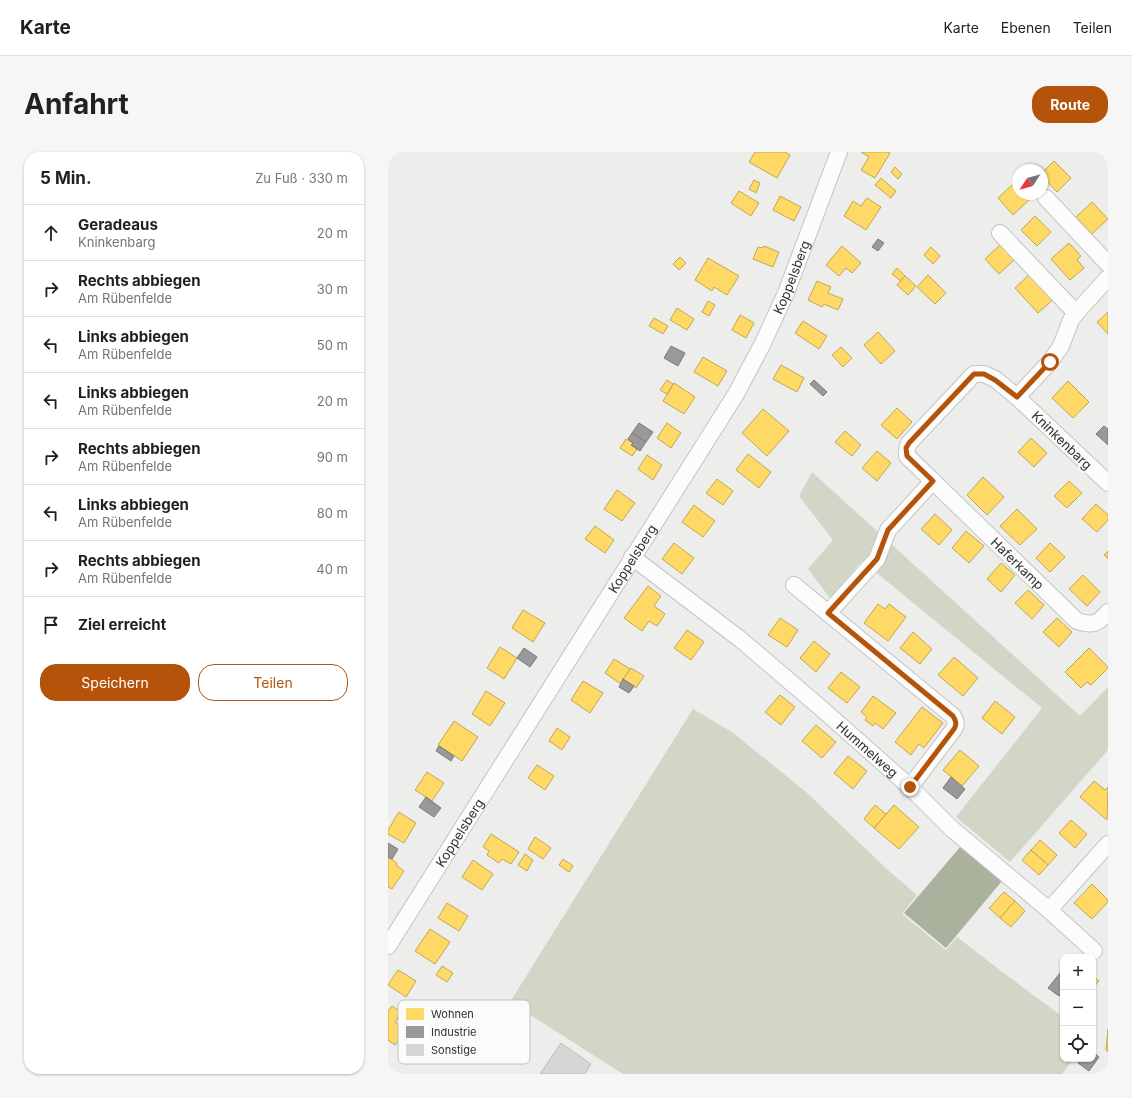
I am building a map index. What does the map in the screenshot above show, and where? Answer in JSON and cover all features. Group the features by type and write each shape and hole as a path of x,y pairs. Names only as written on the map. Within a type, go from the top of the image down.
{"street":[{"name":"Koppelsberg","path":"388,946 736,394 762,345 786,293 839,152"},
{"path":"1048,200 1108,264"},
{"path":"1000,233 1076,313"},
{"path":"1017,397 1050,362 1060,346 1071,320 1108,278"},
{"name":"Haferkamp","path":"1004,387 984,374 974,374 909,443 906,448 907,456 1077,621 1085,624 1091,624 1103,618 1108,612"},
{"name":"Kninkenbarg","path":"1004,387 1017,397 1108,483"},
{"path":"828,613 877,559 888,530 933,481"},
{"name":"Hummelweg","path":"632,557 740,639 910,787 952,829 1049,910 1094,951"},
{"path":"794,585 953,716 956,726 910,787"},
{"path":"1049,910 1108,844"}],"shaded area":[{"path":"812,472 1080,716 1108,687 1108,750 1010,862 956,817 1042,708 862,561 830,598 808,569 833,540 799,496"},
{"path":"693,709 732,732 806,792 890,872 917,895 902,914 946,950 957,937 1060,1015 1060,1062 1072,1062 1062,1074 623,1074 530,1015 530,1000 511,1000"},
{"path":"961,846 1002,881 946,948 904,913"}],"building: Wohnen":[{"path":"755,152 785,152 790,155 777,178 749,162"},
{"path":"861,152 890,153 875,178 861,170 869,157"},
{"path":"1054,161 1071,178 1057,192 1048,182 1048,167"},
{"path":"895,167 902,174 898,179 891,172"},
{"path":"881,178 896,191 891,198 875,185"},
{"path":"754,180 760,183 756,193 749,189"},
{"path":"1012,185 1012,200 1029,200 1013,215 998,198"},
{"path":"739,191 759,203 751,216 731,203"},
{"path":"780,196 801,207 794,221 773,210"},
{"path":"867,198 881,207 866,230 844,216 853,201 861,206"},
{"path":"1092,202 1108,219 1092,234 1076,217"},
{"path":"1035,216 1051,232 1037,246 1021,230"},
{"path":"1069,243 1081,256 1077,260 1084,268 1070,280 1051,259"},
{"path":"1001,244 1015,259 999,274 985,259"},
{"path":"764,246 779,252 773,267 753,259 758,247 763,248"},
{"path":"842,246 861,263 852,273 846,268 839,276 826,265"},
{"path":"931,247 940,256 933,264 924,255"},
{"path":"680,257 686,263 679,270 673,264"},
{"path":"708,258 739,276 727,295 714,287 712,291 695,280"},
{"path":"897,268 905,276 901,281 892,274"},
{"path":"1032,272 1056,297 1038,313 1015,288"},
{"path":"928,275 946,293 935,304 917,287"},
{"path":"905,276 916,286 908,295 897,285"},
{"path":"817,281 831,287 828,293 843,299 838,310 824,304 822,307 808,300"},
{"path":"708,301 715,305 709,316 702,312"},
{"path":"677,308 694,319 687,330 670,320"},
{"path":"1108,312 1108,334 1097,322"},
{"path":"740,315 754,323 746,338 732,330"},
{"path":"654,318 668,326 663,334 649,326"},
{"path":"803,321 827,336 819,349 795,333"},
{"path":"878,332 895,351 881,364 864,345"},
{"path":"841,347 852,358 843,367 832,355"},
{"path":"703,357 727,371 718,386 694,372"},
{"path":"781,365 804,378 797,392 773,379"},
{"path":"667,380 673,384 667,394 660,390"},
{"path":"1068,381 1089,402 1073,418 1052,398"},
{"path":"674,383 695,397 684,414 663,401"},
{"path":"897,408 912,422 897,439 881,425"},
{"path":"763,409 789,431 767,456 742,433"},
{"path":"667,423 681,433 671,448 657,438"},
{"path":"845,431 861,445 852,456 835,442"},
{"path":"1031,438 1047,453 1034,467 1018,452"},
{"path":"626,439 633,443 631,445 637,449 632,456 620,448"},
{"path":"877,451 891,463 877,481 862,468"},
{"path":"748,454 771,472 759,488 736,470"},
{"path":"647,455 662,465 653,480 638,469"},
{"path":"983,477 1004,497 987,515 967,495"},
{"path":"717,479 733,491 723,505 706,493"},
{"path":"1069,481 1082,493 1067,508 1054,496"},
{"path":"617,490 635,503 622,521 604,509"},
{"path":"1096,504 1108,515 1108,520 1097,532 1082,519"},
{"path":"694,505 715,521 703,537 682,522"},
{"path":"1017,509 1037,529 1020,545 1000,526"},
{"path":"935,514 952,530 939,545 921,529"},
{"path":"595,526 614,540 605,553 585,539"},
{"path":"966,531 984,546 969,563 952,548"},
{"path":"674,543 694,558 682,574 662,559"},
{"path":"1050,543 1065,557 1050,572 1036,558"},
{"path":"1108,551 1108,559 1104,555"},
{"path":"1001,563 1015,575 1001,592 987,579"},
{"path":"1083,575 1100,592 1087,606 1069,589"},
{"path":"648,586 661,596 654,606 665,614 657,626 649,621 642,631 624,618"},
{"path":"1028,590 1044,605 1032,619 1015,603"},
{"path":"878,604 885,609 889,604 906,617 888,641 864,623"},
{"path":"523,610 545,623 533,642 512,628"},
{"path":"780,618 798,630 787,647 768,635"},
{"path":"1057,618 1072,632 1059,647 1043,632"},
{"path":"687,630 704,642 691,660 674,648"},
{"path":"913,632 932,649 920,664 900,648"},
{"path":"814,641 830,654 816,672 800,658"},
{"path":"500,647 517,658 504,679 487,668"},
{"path":"1089,648 1108,668 1091,685 1087,682 1081,688 1065,672"},
{"path":"954,657 978,678 963,696 938,675"},
{"path":"614,659 630,669 621,684 605,673"},
{"path":"631,668 644,676 636,688 623,679"},
{"path":"841,672 860,687 847,703 828,688"},
{"path":"583,681 603,693 590,713 571,700"},
{"path":"486,691 505,703 490,726 472,714"},
{"path":"780,695 795,707 781,725 765,712"},
{"path":"873,696 896,713 883,729 875,723 873,726 865,720 867,717 861,712"},
{"path":"995,701 1015,717 1002,734 982,718"},
{"path":"922,707 943,723 924,748 919,744 911,755 895,742"},
{"path":"454,721 478,737 462,761 438,745"},
{"path":"816,725 836,742 822,758 802,741"},
{"path":"557,728 570,737 562,750 549,741"},
{"path":"960,750 979,766 962,786 943,770"},
{"path":"848,756 867,771 853,789 834,773"},
{"path":"537,765 554,776 545,790 528,778"},
{"path":"427,772 444,783 432,801 415,790"},
{"path":"1094,781 1105,790 1108,787 1107,820 1080,797"},
{"path":"875,805 886,814 874,828 864,819"},
{"path":"894,805 919,827 899,849 874,828"},
{"path":"399,812 416,823 404,843 388,834 388,830"},
{"path":"1071,820 1087,834 1075,848 1059,833"},
{"path":"491,834 519,852 511,864 502,859 499,863 487,855 489,851 483,847"},
{"path":"535,837 551,848 543,859 528,849"},
{"path":"1040,840 1057,855 1048,865 1031,850"},
{"path":"1031,850 1048,865 1039,875 1022,860"},
{"path":"525,854 533,860 527,871 518,865"},
{"path":"388,857 397,863 396,865 404,871 392,889 388,887"},
{"path":"563,859 573,866 569,872 559,865"},
{"path":"473,860 493,874 482,890 462,877"},
{"path":"1092,884 1108,900 1108,902 1092,919 1074,903"},
{"path":"1004,892 1015,901 1000,918 989,908"},
{"path":"1015,901 1025,911 1011,927 1000,918"},
{"path":"447,903 468,916 459,931 438,918"},
{"path":"430,929 450,942 435,964 415,951"},
{"path":"442,966 453,973 447,982 436,975"},
{"path":"398,970 416,981 406,997 388,985"},
{"path":"392,1006 398,1010 398,1017 395,1022 398,1024 398,1040 395,1045 388,1040 388,1011"},
{"path":"1108,1029 1108,1052 1106,1050"}],"building: Industrie":[{"path":"878,239 884,243 878,251 872,247"},
{"path":"671,346 685,353 678,366 664,358"},
{"path":"814,380 827,392 823,396 810,384"},
{"path":"639,423 653,432 646,442 632,433"},
{"path":"1104,426 1108,429 1108,445 1096,434"},
{"path":"632,433 646,442 640,451 631,445 633,443 628,439"},
{"path":"524,648 537,657 530,667 517,658"},
{"path":"623,679 634,686 629,693 619,687"},
{"path":"439,746 454,756 451,761 436,751"},
{"path":"951,777 965,789 957,799 943,788"},
{"path":"426,797 441,808 434,817 419,807"},
{"path":"388,843 398,849 392,859 388,857"},
{"path":"1060,973 1059,996 1048,988"},
{"path":"1096,1054 1099,1057 1096,1061"},
{"path":"1079,1062 1095,1062 1089,1071 1078,1063"}],"building: Sonstige":[{"path":"561,1043 591,1064 585,1074 540,1074"}],"route":[{"path":"910,787 954,729 956,726 956,721 953,716 828,613 877,559 888,530 933,481 907,456 906,448 909,443 974,374 984,374 995,380 1017,397 1050,362"}]}
